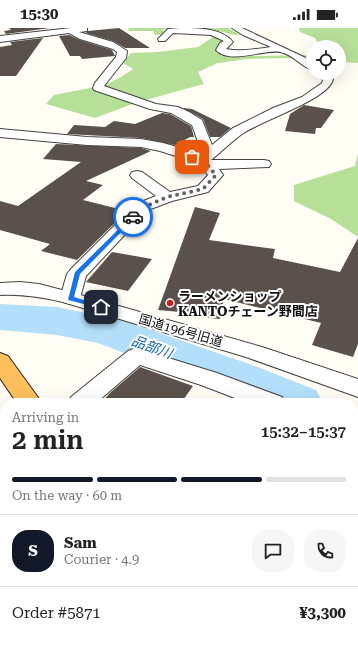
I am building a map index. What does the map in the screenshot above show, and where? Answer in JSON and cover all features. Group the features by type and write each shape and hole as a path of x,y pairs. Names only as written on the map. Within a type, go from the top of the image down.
{"highway":[{"path":"0,361 26,398"}],"street":[{"path":"0,39 94,28"},
{"path":"236,28 254,38 294,54 306,62"},
{"path":"70,298 77,274 142,208 167,197 203,189 216,175 207,160 198,123 174,110 154,107 98,88 100,83 121,58 122,51 117,46 82,38 71,31"},
{"path":"162,39 171,31 201,31 226,37 230,42 223,45 221,50 226,52 282,49"},
{"path":"207,160 238,131 277,111 306,99 327,84 328,80"},
{"path":"0,133 141,143 163,147 207,160 264,164"},
{"path":"137,175 157,188 167,197"},
{"name":"国道196号旧道","path":"0,289 20,288 39,290 70,298 254,352 358,388"},
{"path":"86,398 136,356 209,379 259,398"}],"green space":[{"path":"128,28 228,28 241,35 210,30 163,29 164,35 155,35 153,31 129,31"},
{"path":"299,28 358,28 358,63 346,62 346,40 316,40 315,38 300,32"},
{"path":"223,36 231,51 252,56 306,55 306,60 284,58 247,59 218,63 198,72 204,84 138,102 95,118 46,104 54,95 105,85 121,77 133,69 123,63 131,53 158,52 198,47 213,37"},
{"path":"358,153 358,237 331,219 294,201 294,185 355,166"}],"building":[{"path":"9,28 50,28 6,34 4,31 11,30"},
{"path":"119,28 150,48 125,48 113,41 86,33 88,31"},
{"path":"69,35 112,50 115,56 82,59 80,56 70,56 59,36"},
{"path":"43,38 16,76 0,76 0,47 12,45 10,42"},
{"path":"304,105 334,110 321,128 316,128 315,134 285,131 290,114"},
{"path":"183,108 192,109 231,128 220,137 210,137 203,119"},
{"path":"162,113 170,114 191,126 194,137 190,137 175,145 141,138 67,134 74,125 105,127 114,121 135,124"},
{"path":"56,144 141,148 151,151 86,181 103,185 83,200 127,211 77,260 41,251 50,244 0,230 0,201 18,206 81,162 43,159"},
{"path":"195,207 220,213 209,240 275,249 273,258 340,272 358,238 358,344 353,357 312,345 321,323 224,299 220,319 190,316 191,313 158,310"},
{"path":"112,252 152,259 128,291 86,282"},
{"path":"140,367 193,386 185,398 106,398"}],"waterway":[{"name":"品部川","path":"0,317 57,321 109,331 238,378 286,398"}],"way so far":[{"path":"133,217 142,208 167,197 203,189 216,175 203,160 192,157"}],"place":[{"name":"ラーメンショップ KANTOチェーン野間店","path":"170,303"}],"route":[{"path":"101,307 70,298 77,274 133,217"}]}
